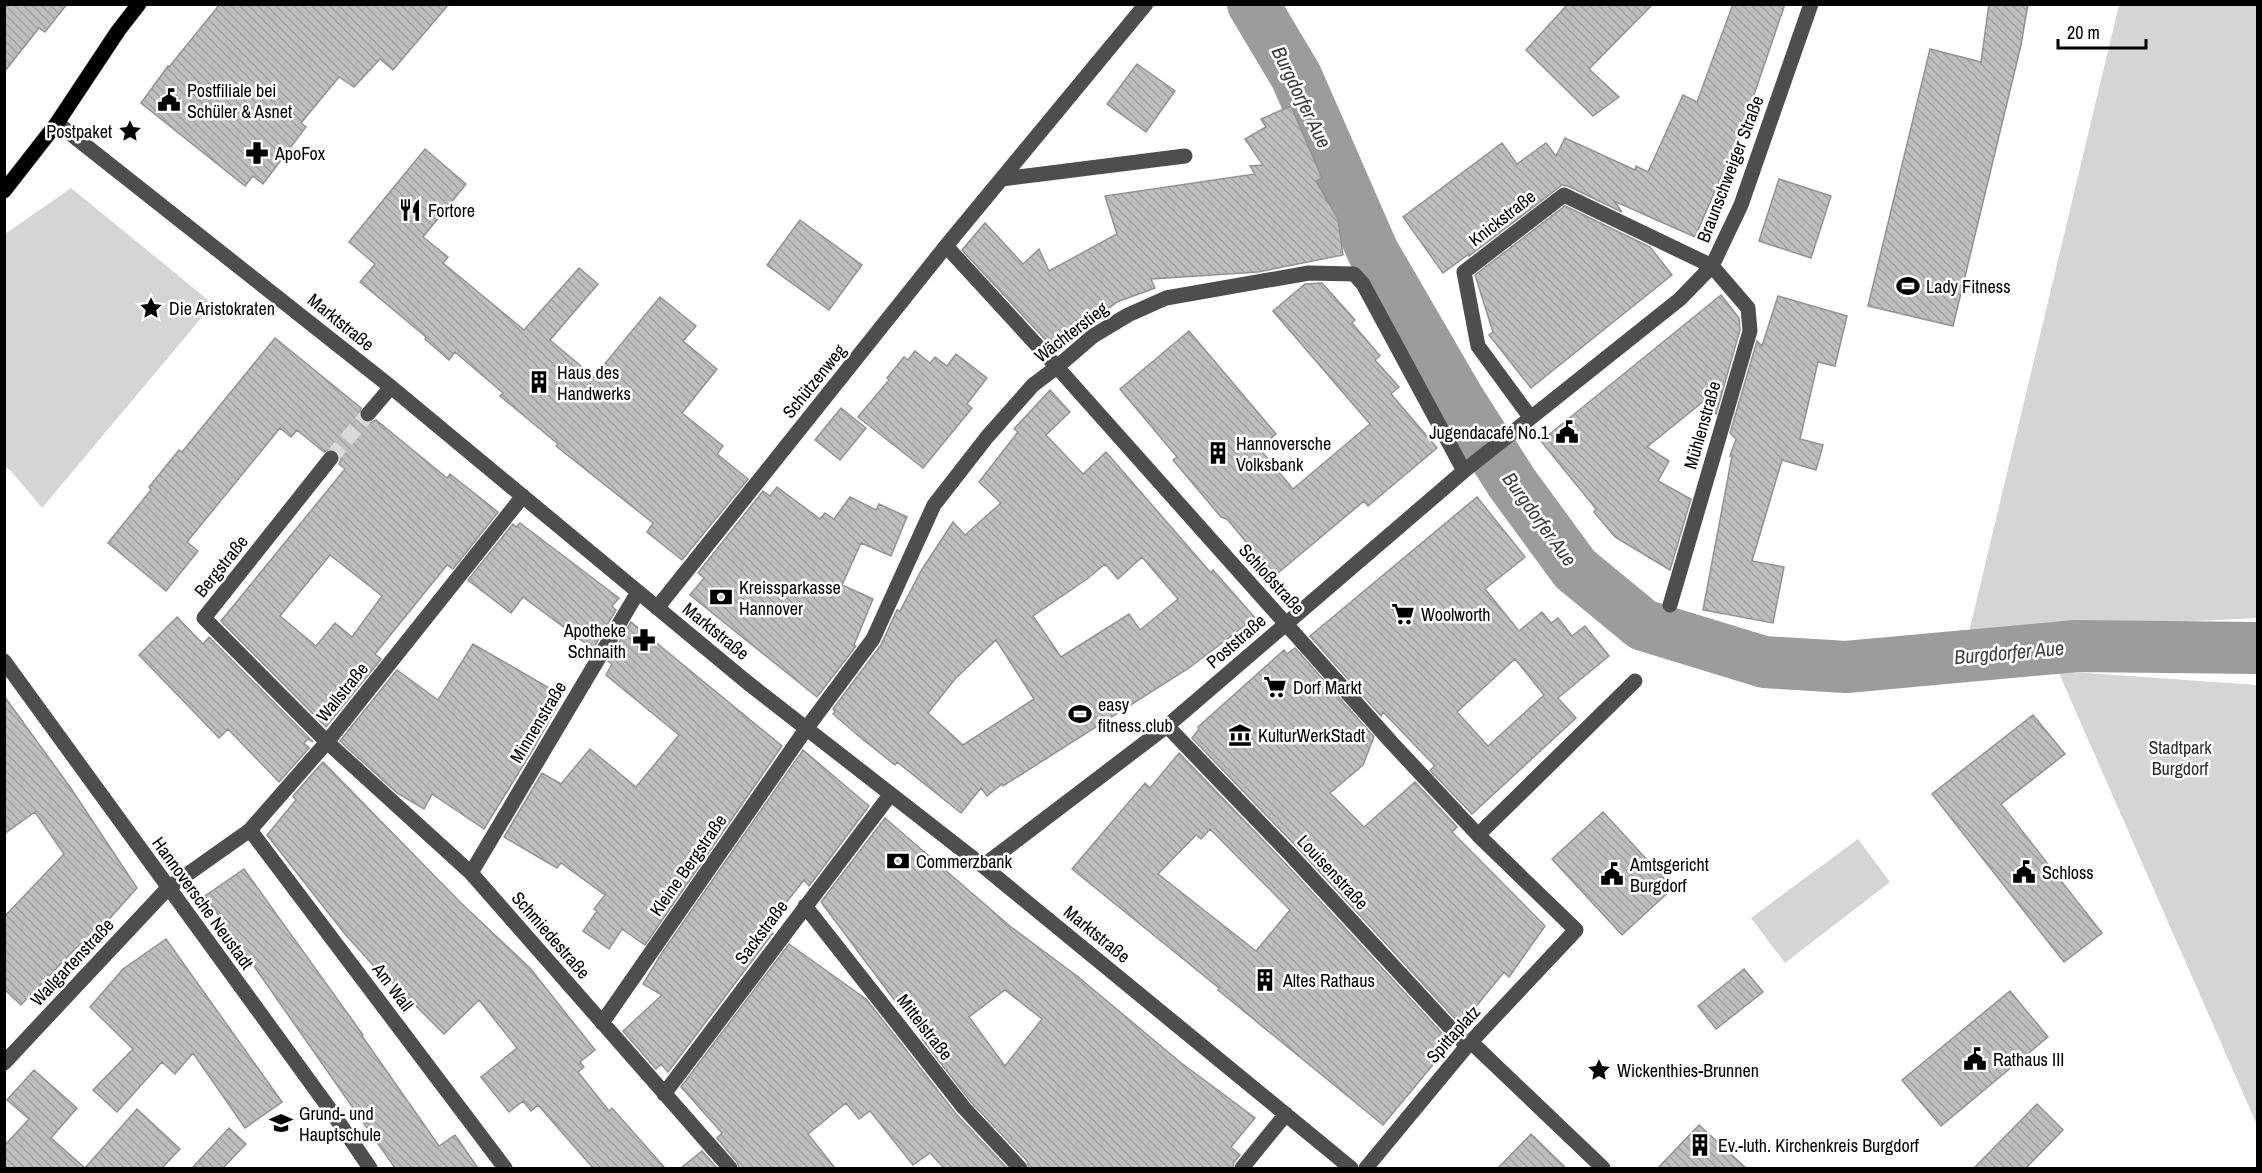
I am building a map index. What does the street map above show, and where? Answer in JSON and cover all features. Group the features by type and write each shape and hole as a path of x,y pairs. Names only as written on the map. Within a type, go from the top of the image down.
{"main road":[{"path":"4,191 57,123 118,31 139,4"}],"street":[{"name":"Schützenweg","path":"657,608 946,246 1146,4"},
{"name":"Braunschweiger Straße","path":"1508,436 1680,299 1712,266 1741,204 1811,4"},
{"name":"Marktstraße","path":"57,123 391,387 657,608 806,729 983,866 1351,1168"},
{"path":"1002,179 1185,156"},
{"name":"Knickstraße","path":"1530,417 1478,346 1464,272 1564,195 1712,266"},
{"name":"Schloßstraße","path":"946,246 1392,743 1478,835 1576,930"},
{"name":"Mühlenstraße","path":"1670,605 1750,331 1748,308 1712,266"},
{"name":"Wächterstieg","path":"806,729 873,639 934,505 987,437 1033,385 1093,336 1128,315 1166,298 1309,273 1354,274 1363,284 1469,467"},
{"path":"368,414 391,387"},
{"name":"Poststraße","path":"983,866 1167,726 1508,436"},
{"name":"Bergstraße","path":"327,742 204,618 331,458"},
{"name":"Wallstraße","path":"168,888 250,830 327,742 523,496"},
{"name":"Minnenstraße","path":"471,873 638,592"},
{"name":"Hannoversche Neustadt","path":"4,661 329,1108 370,1168"},
{"path":"1478,835 1635,681"},
{"name":"Louisenstraße","path":"1167,726 1469,1044 1603,1168"},
{"name":"Kleine Bergstraße","path":"602,1023 806,729"},
{"name":"Schmiedestraße","path":"327,742 471,873 730,1168"},
{"name":"Sackstraße","path":"664,1094 890,795"},
{"name":"Am Wall","path":"250,830 505,1168"},
{"name":"Wallgartenstraße","path":"4,1063 168,888"},
{"name":"Mittelstraße","path":"805,906 964,1108 1020,1168"},
{"name":"Spittaplatz","path":"1366,1168 1469,1044 1576,930"},
{"path":"1242,1168 1286,1114"}],"green space":[{"path":"2119,5 2257,5 2257,618 1969,632"},
{"path":"71,188 213,304 42,508 5,467 5,234"},
{"name":"Stadtpark Burgdorf","path":"2058,671 2257,685 2257,1125"},
{"path":"1858,839 1890,882 1785,963 1751,918"}],"building":[{"path":"4,4 67,4 45,32 39,28 4,72"},
{"path":"220,4 449,4 393,70 380,59 354,87 339,77 301,123 306,127 263,184 253,176 245,186 141,103 168,66"},
{"path":"1568,4 1653,4 1589,69 1619,97 1593,116 1526,50"},
{"path":"1733,4 1785,4 1744,124 1695,237 1614,201 1622,212 1562,185 1443,273 1403,217 1502,143 1517,164 1546,143 1556,156 1565,138 1635,170 1636,166 1648,172 1683,95 1697,102"},
{"path":"1989,4 2028,4 2021,45 1953,326 1868,306 1930,49 1981,62"},
{"path":"1137,64 1175,91 1146,132 1107,104"},
{"path":"1291,106 1322,178 1316,181 1338,219 1343,255 1258,272 1151,279 1155,288 1117,302 1055,350 962,250 985,223 1023,264 1039,249 1049,271 1117,234 1105,196 1255,174 1250,166 1263,165 1245,139 1266,127 1261,119"},
{"path":"425,149 466,184 423,237 448,257 443,263 524,330 579,268 598,284 550,340 594,377 660,297 696,326 683,341 717,369 682,413 723,446 717,454 748,479 682,560 647,532 653,523 556,446 558,444 500,396 503,393 455,352 449,360 425,339 426,337 360,282 375,264 349,242"},
{"path":"1779,179 1831,196 1811,258 1759,241"},
{"path":"1565,206 1650,247 1672,275 1531,388 1489,335 1493,332 1475,275"},
{"path":"800,220 862,265 829,310 767,265"},
{"path":"1322,283 1355,320 1352,323 1380,356 1375,360 1399,387 1391,394 1437,448 1368,506 1364,501 1272,578 1227,519 1221,517 1173,460 1177,457 1120,389 1189,331 1276,434 1259,448 1293,489 1370,424 1273,311 1305,284"},
{"path":"1721,295 1739,318 1740,330 1716,414 1704,401 1647,447 1669,461 1658,481 1691,499 1670,570 1615,537 1594,512 1596,509 1541,441"},
{"path":"1778,296 1847,316 1835,366 1818,362 1800,439 1823,445 1816,470 1782,460 1752,561 1784,567 1773,623 1703,610 1732,456 1730,456 1736,439 1730,433 1757,341 1762,346"},
{"path":"275,338 361,408 359,417 362,422 371,423 376,420 447,478 450,474 498,512 453,569 447,565 375,654 381,659 326,727 221,621 345,469 339,464 341,459 337,451 332,448 324,452 297,430 291,437 280,428 187,542 198,551 166,591 108,543 151,490 149,487 179,450 182,452","holes":["330,555 382,596 352,637 335,623 316,646 280,616"]},
{"path":"915,351 930,363 935,357 947,366 956,354 987,378 967,404 972,408 923,468 858,417 889,380 887,378 904,357 908,360"},
{"path":"1050,390 1070,412 1046,435 1083,474 1106,452 1211,573 1213,570 1255,618 1189,668 1003,786 1002,784 987,796 981,788 961,813 897,762 895,765 861,738 833,714 835,712 833,709 881,645 897,610 900,611 921,571 953,522 965,535 1001,503 979,482 1018,432 1014,429","holes":["1142,557 1178,599 1140,630 1129,614 1061,657 1033,616 1105,564 1118,579","996,640 1034,699 963,745 928,713 955,679"]},
{"path":"841,408 866,428 840,460 815,440"},
{"path":"777,487 820,519 825,513 834,519 850,497 876,510 879,504 907,517 891,556 861,543 842,585 873,599 854,645 856,646 817,697 690,595 704,578 698,573 763,491 770,496"},
{"path":"1477,497 1525,557 1485,589 1519,631 1542,612 1551,623 1558,618 1572,636 1585,626 1609,656 1558,698 1576,718 1472,814 1430,770 1435,766 1383,712 1381,716 1310,636","holes":["1515,659 1544,695 1488,746 1457,712"]},
{"path":"520,523 619,598 612,606 616,610 593,649 523,597 511,613 468,580 513,524 516,527"},
{"path":"177,617 203,644 209,637 313,742 308,739 304,743 309,748 279,782 228,729 219,738 139,655"},
{"path":"631,622 782,746 645,945 622,929 609,949 583,931 597,911 594,909 605,895 561,863 557,868 504,837 542,773 561,784 590,749 636,787 679,735 606,675 612,664 608,661"},
{"path":"473,644 563,696 484,829 432,794 424,809 397,793 340,741 397,670 438,700"},
{"path":"1295,648 1374,737 1363,765 1330,793 1364,827 1415,782 1457,827 1452,832 1545,926 1509,977 1504,972 1461,1025 1296,846 1192,738 1199,729 1198,727 1284,650 1287,654"},
{"path":"4,696 70,787 137,888 103,926 75,949 21,1005 4,989 4,917 64,854 35,812 4,834"},
{"path":"2033,715 2065,754 2001,804 2102,933 2064,962 1932,794"},
{"path":"803,750 869,806 809,886 804,880 766,928 773,933 668,1072 661,1064 656,1069 623,1031 662,995 643,984"},
{"path":"1179,753 1282,860 1451,1043 1383,1125 1072,869 1145,783 1150,788","holes":["1210,829 1290,910 1256,951 1158,874 1196,835 1201,839"]},
{"path":"323,762 461,903 530,968 595,1050 580,1062 584,1067 578,1072 609,1111 612,1108 665,1168 593,1168 538,1105 531,1111 523,1101 509,1112 481,1077 517,1048 479,1000 444,1034 391,981 389,983 345,934 267,835 296,800 293,796"},
{"name":"Amtsgericht Burgdorf","path":"1603,812 1673,888 1622,935 1552,859"},
{"path":"885,818 1011,927 1077,976 1180,1062 1255,1118 1231,1147 1240,1155 1234,1162 1233,1168 1029,1168 1027,1161 971,1102 821,902","holes":["1005,990 1042,1019 1005,1066 969,1017"]},
{"path":"244,869 439,1146 455,1135 478,1168 395,1168 205,896"},
{"path":"166,939 282,1102 245,1128 193,1053 175,1074 162,1062 117,1112 93,1090 133,1049 90,1007 123,969"},
{"path":"789,944 866,999 956,1114 1007,1168 944,1168 930,1153 913,1165 870,1111 859,1119 846,1103 808,1134 835,1168 739,1168 737,1162 717,1138 722,1133 681,1087"},
{"path":"1744,969 1763,992 1716,1029 1698,1006"},
{"name":"Rathaus III","path":"2010,991 2048,1037 1941,1126 1902,1080"},
{"path":"34,1070 77,1108 51,1138 85,1168 4,1168 4,1146 29,1119 7,1100"},
{"path":"2037,1104 2063,1130 2026,1168 1974,1168"},
{"path":"137,1109 180,1149 162,1168 85,1168"},
{"name":"Ev.-luth. Kirchenkreis Burgdorf","path":"1699,1125 1746,1168 1658,1168"},
{"path":"229,1128 246,1144 223,1168 192,1168"},
{"path":"1531,1134 1566,1168 1498,1168"},
{"path":"702,1151 717,1168 681,1168"}],"waterway":[{"name":"Burgdorfer Aue","path":"1253,4 1296,76 1373,252 1459,400 1512,483 1575,569 1643,625 1764,662 1846,667 2076,646 2258,648"}],"tunnel":[{"path":"331,458 368,414"}],"place":[{"name":"Postfiliale bei Schüler & Asnet","path":"169,100"},
{"name":"Postpaket","path":"130,131"},
{"name":"ApoFox","path":"257,153"},
{"name":"Fortore","path":"410,210"},
{"name":"Lady Fitness","path":"1908,286"},
{"name":"Die Aristokraten","path":"151,308"},
{"name":"Haus des Handwerks","path":"539,382"},
{"name":"Jugendacafé No.1","path":"1567,432"},
{"name":"Hannoversche Volksbank","path":"1218,453"},
{"name":"Kreissparkasse Hannover","path":"721,597"},
{"name":"Woolworth","path":"1403,614"},
{"name":"Apotheke Schnaith","path":"644,640"},
{"name":"Dorf Markt","path":"1275,687"},
{"name":"easy fitness.club","path":"1080,714"},
{"name":"KulturWerkStadt","path":"1240,735"},
{"name":"Commerzbank","path":"898,861"},
{"name":"Schloss","path":"2024,872"},
{"name":"Amtsgericht Burgdorf","path":"1612,874"},
{"name":"Altes Rathaus","path":"1265,980"},
{"name":"Rathaus III","path":"1975,1059"},
{"name":"Wickenthies-Brunnen","path":"1599,1070"},
{"name":"Grund- und Hauptschule","path":"281,1123"},
{"name":"Ev.-luth. Kirchenkreis Burgdorf","path":"1700,1145"}]}
